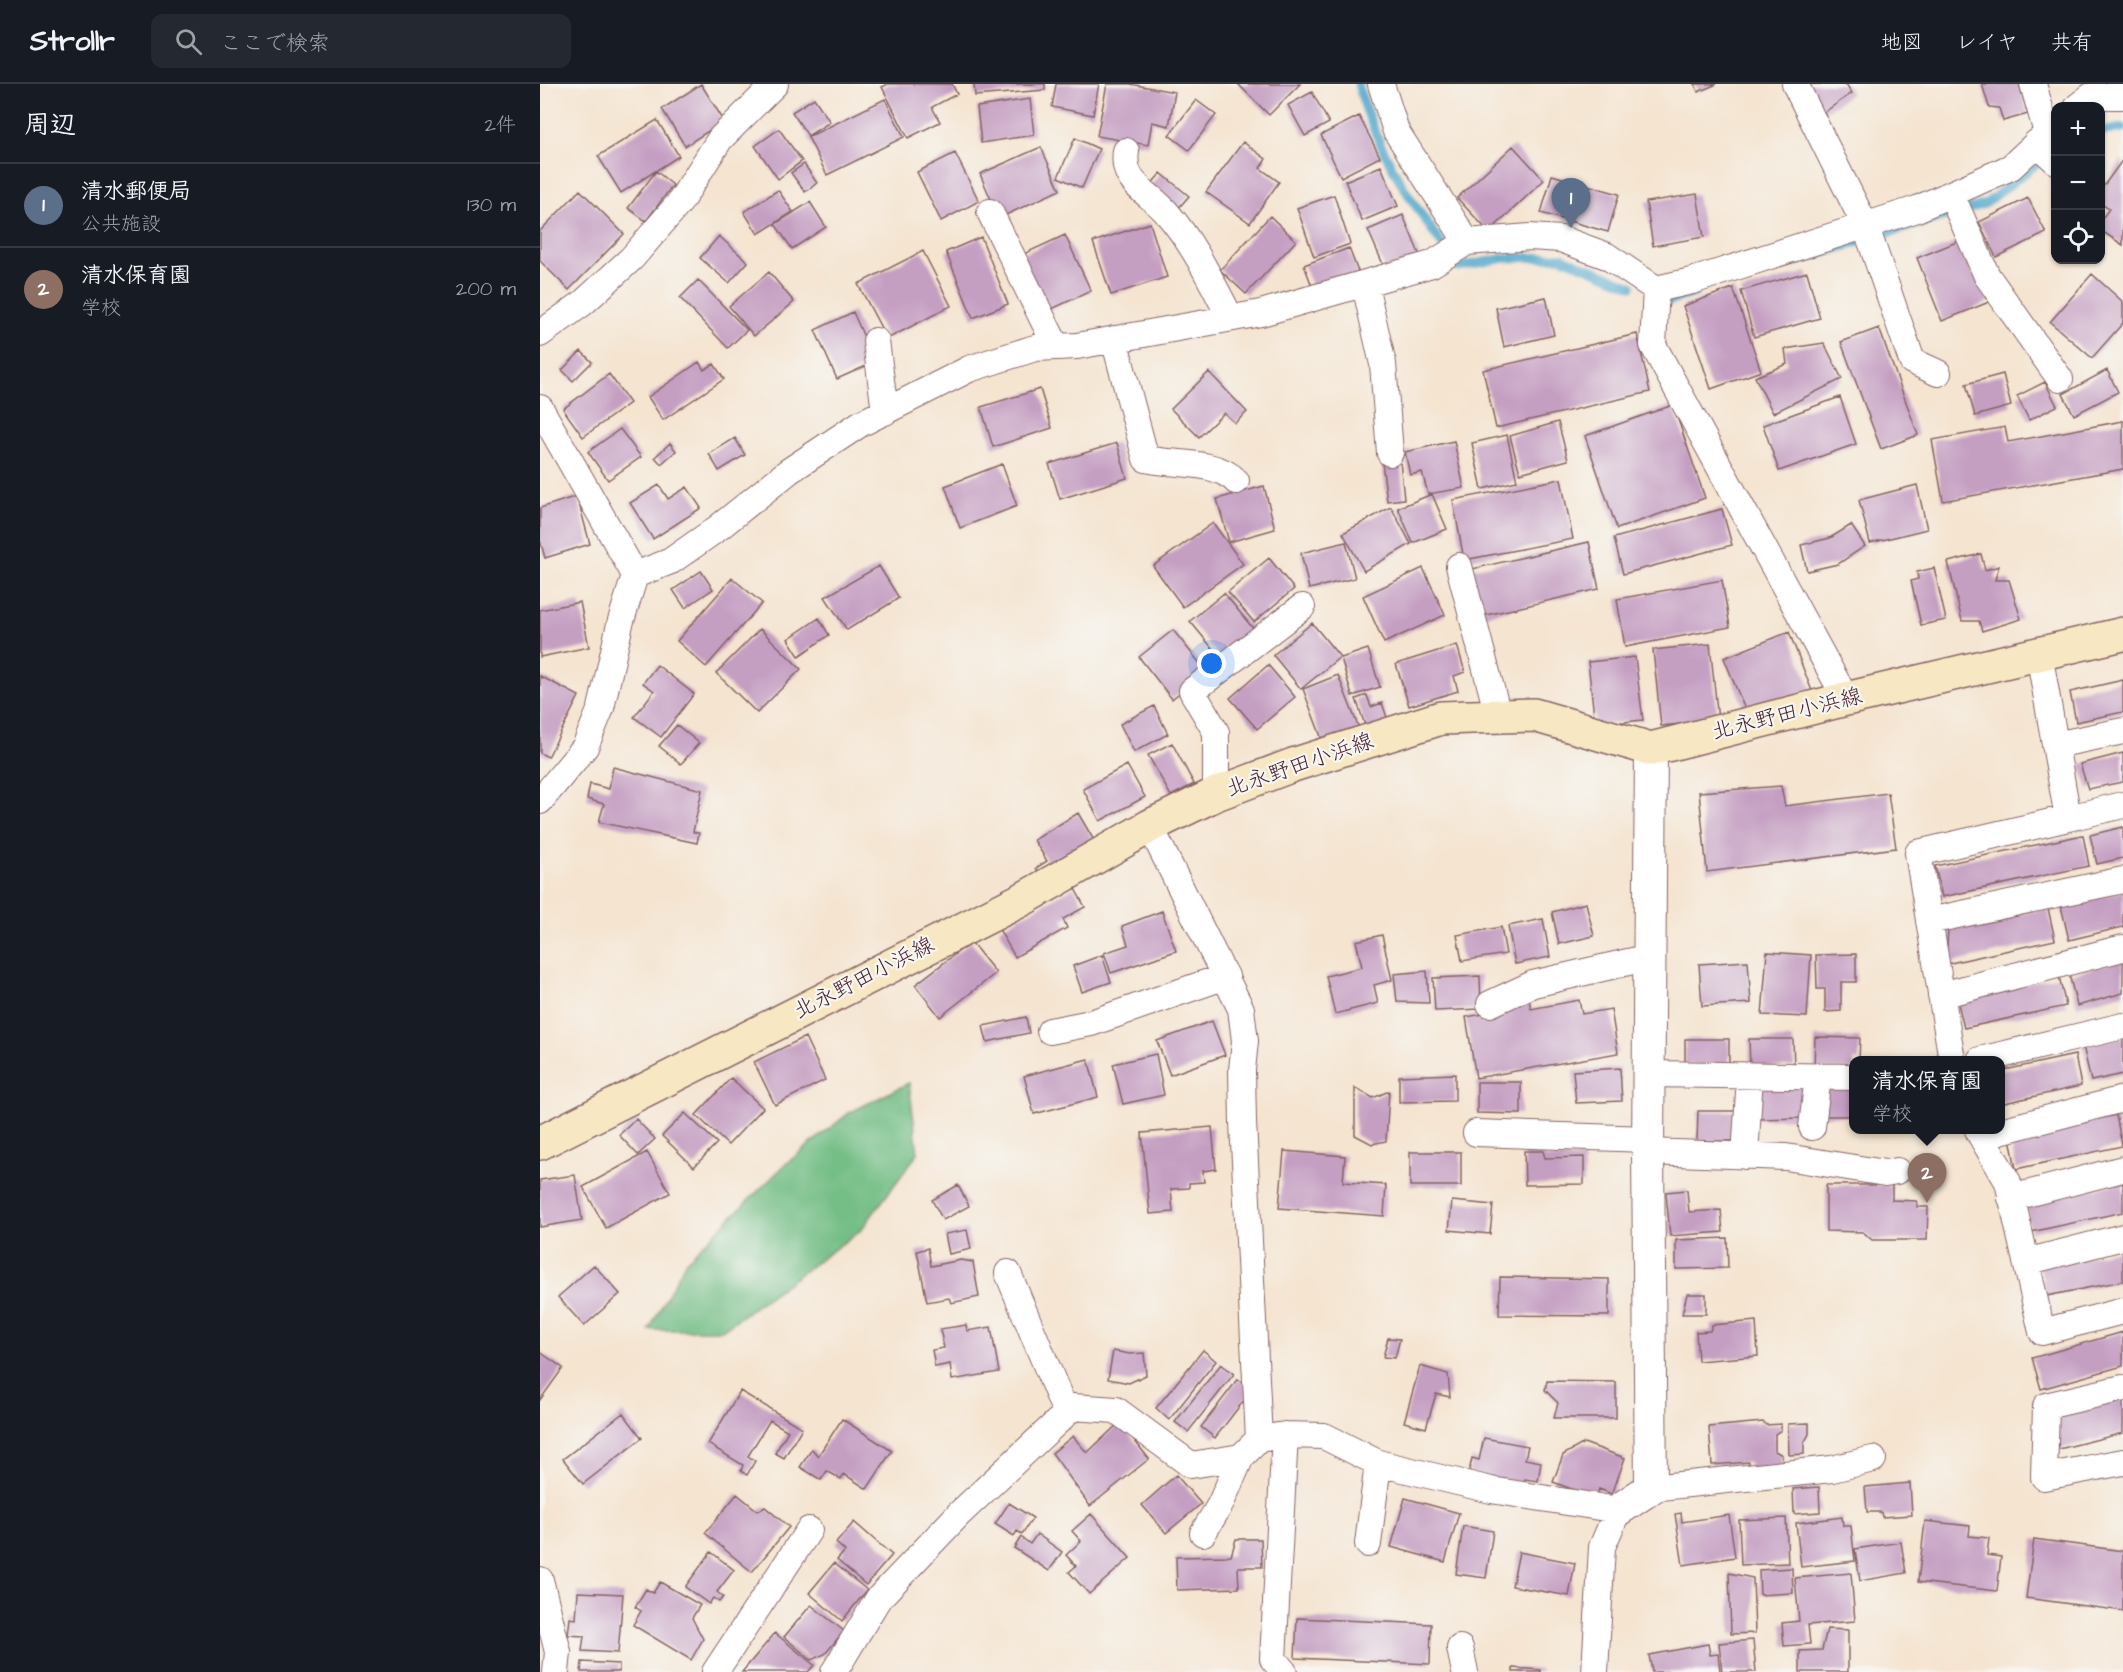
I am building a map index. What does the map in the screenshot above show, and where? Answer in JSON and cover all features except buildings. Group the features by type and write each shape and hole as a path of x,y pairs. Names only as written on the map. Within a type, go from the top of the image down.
{"main road":[{"name":"北永野田小浜線","path":"540,1143 1023,899 1150,826 1216,794 1293,765 1441,718 1498,715 1534,714 1652,749 1846,699 2123,634"}],"street":[{"path":"540,334 583,303 632,258 680,202 720,139 775,84"},
{"path":"1381,84 1396,131 1467,242"},
{"path":"1795,84 1866,227 1912,361 1938,373"},
{"path":"2033,84 2053,156"},
{"path":"2083,102 2091,96 2123,96"},
{"path":"635,575 671,561 718,528 789,471 860,424 969,369 1035,348 1114,339 1261,313 1432,264 1467,242 1530,237 1561,239 1607,256 1656,289 1692,281 1866,227 1951,195 2011,167 2046,133"},
{"path":"1126,151 1124,166 1128,176 1166,211 1188,239 1230,317"},
{"path":"1951,195 1987,276 2060,379"},
{"path":"990,212 1056,346"},
{"path":"1365,285 1383,364 1390,453"},
{"path":"1656,289 1653,345 1846,699"},
{"path":"1114,339 1146,459 1168,464 1198,464 1230,474 1236,481"},
{"path":"876,341 885,412"},
{"path":"540,408 635,575 620,624 602,708 585,747 541,798"},
{"path":"1459,566 1498,715"},
{"path":"1216,794 1216,732 1192,691 1302,608"},
{"path":"2039,653 2068,818"},
{"path":"2055,745 2123,731"},
{"path":"1651,1488 1648,1145 1652,749"},
{"path":"1951,1056 1918,853 2123,805"},
{"path":"1150,826 1226,976 1240,1009 1245,1041 1242,1070 1243,1122 1259,1439"},
{"path":"1929,921 2123,880"},
{"path":"1941,994 2123,948"},
{"path":"1490,1004 1533,984 1650,957"},
{"path":"1050,1031 1091,1023 1226,976"},
{"path":"1997,1056 2123,1026"},
{"path":"1649,1074 1849,1077"},
{"path":"1745,1156 1750,1076"},
{"path":"1812,1127 1818,1076"},
{"path":"2005,1127 2123,1099"},
{"path":"1476,1133 1648,1145 1745,1156 1786,1157 1885,1173 1897,1171"},
{"path":"1981,1134 2008,1182 2042,1332 2123,1311"},
{"path":"2011,1198 2123,1169"},
{"path":"2026,1262 2123,1238"},
{"path":"1008,1273 1066,1413"},
{"path":"2123,1388 2046,1406 2044,1477 2123,1462"},
{"path":"834,1672 878,1599 959,1514 1073,1407 1116,1410 1191,1465 1240,1457"},
{"path":"1284,1672 1274,1659 1285,1435"},
{"path":"1203,1533 1220,1505 1240,1457 1259,1439 1285,1435 1324,1436 1378,1463 1491,1490 1618,1510"},
{"path":"1595,1672 1602,1546 1618,1510 1651,1488 1832,1469 1873,1459"},
{"path":"1368,1544 1378,1463"},
{"path":"715,1672 809,1530"},
{"path":"540,1580 551,1658"}],"green space":[{"path":"909,1083 918,1153 861,1230 722,1330 649,1330 686,1261 787,1163 849,1113"}],"waterway":[{"path":"1358,84 1376,134 1399,180 1458,267 1505,258 1561,257 1632,286"},
{"path":"2105,131 2123,128"},
{"path":"1764,271 1985,204 2048,155"},
{"path":"1658,297 1669,301 1694,293"}],"place":[{"name":"清水郵便局","path":"1571,228"},
{"name":"清水保育園","path":"1927,1203"}]}
